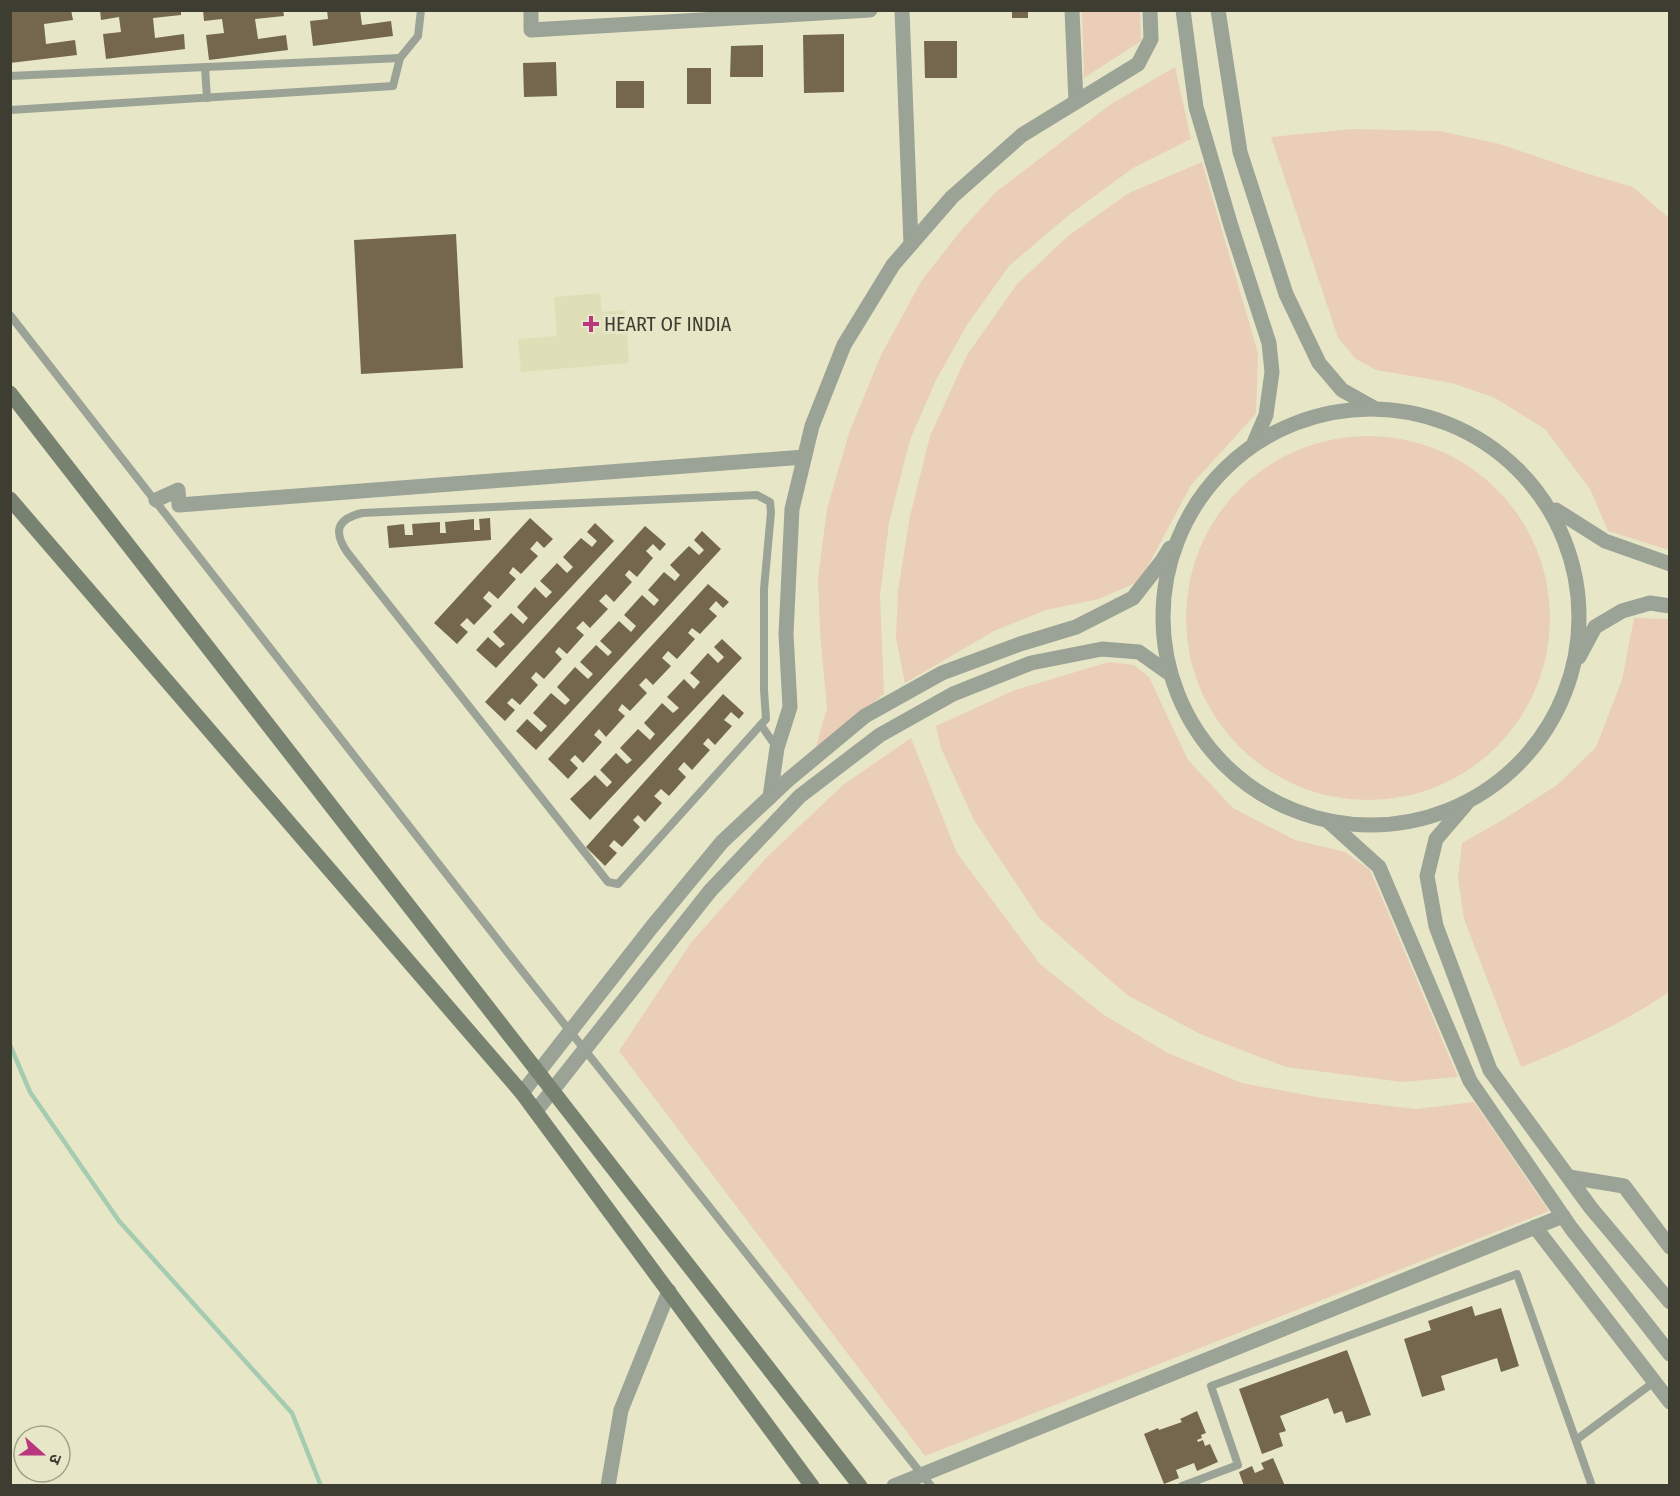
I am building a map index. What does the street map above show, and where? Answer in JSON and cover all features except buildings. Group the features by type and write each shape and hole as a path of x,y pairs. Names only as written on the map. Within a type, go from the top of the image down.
{"main road":[{"path":"10,393 860,1485"},
{"path":"10,499 522,1092 812,1485"}],"street":[{"path":"531,10 531,30 870,10"},
{"path":"902,10 911,244"},
{"path":"1072,10 1076,102"},
{"path":"770,797 777,748 790,707 786,634 792,509 812,426 844,345 893,265 952,197 1022,135 1138,64 1151,39 1150,10"},
{"path":"1183,10 1196,107 1269,343 1272,372 1266,415 1254,443"},
{"path":"1218,10 1240,152 1286,294 1319,363 1342,390 1374,408"},
{"path":"522,1092 651,927 722,842 770,797 866,716 942,673 1020,644 1076,627 1133,598 1162,561 1180,530 1224,468 1254,443 1272,432 1322,413 1374,408 1442,420 1498,451 1556,510 1605,542 1670,564"},
{"path":"156,500 178,490 179,505 804,457"},
{"path":"1556,510 1570,557 1579,626 1574,665"},
{"path":"1180,530 1161,603 1167,672 1190,727 1240,784 1328,820 1368,827 1421,820 1466,804"},
{"path":"1670,606 1650,603 1622,611 1595,627 1574,665 1560,706 1523,761 1466,804 1436,839 1427,876 1436,926 1490,1070 1591,1208 1670,1302"},
{"path":"536,1111 710,891 800,796 880,735 953,694 1030,663 1102,649 1139,652 1167,672"},
{"path":"1328,820 1378,867 1470,1081 1563,1216 1670,1354"},
{"path":"1569,1178 1624,1186 1670,1246"},
{"path":"894,1485 927,1480 1563,1216"},
{"path":"1535,1227 1670,1402"},
{"path":"608,1485 621,1410 669,1291"}],"lane":[{"path":"10,110 393,87 400,58 418,36 421,10"},
{"path":"10,76 400,58"},
{"path":"205,67 207,98"},
{"path":"10,315 570,1032 927,1480"},
{"path":"757,495 763,497 770,502 771,512 764,589 764,690 767,712 766,720 761,725 618,884 608,882 347,552 339,540 338,532 342,523 348,516 362,513 757,495"},
{"path":"761,725 777,748"},
{"path":"1182,1485 1205,1481 1238,1465 1210,1386 1517,1274 1592,1485"},
{"path":"1576,1440 1654,1382"}],"shaded area":[{"path":"1082,11 1140,11 1141,41 1084,78"},
{"path":"1175,67 1191,139 1133,168 1069,215 1009,266 967,325 936,380 910,440 889,523 880,596 884,694 815,750 827,708 820,633 818,578 827,509 849,433 881,355 922,280 963,228 996,192 1111,104"},
{"path":"1353,129 1440,131 1500,144 1633,187 1669,218 1669,550 1608,531 1590,489 1545,429 1495,398 1452,383 1376,370 1356,359 1338,338 1271,137"},
{"path":"1202,162 1258,353 1256,414 1191,485 1140,581 1099,599 1046,610 994,631 905,683 896,638 898,591 910,516 930,436 967,355 1017,284 1068,236 1129,193"},
{"name":"HEART OF INDIA","path":"600,293 602,312 625,310 629,363 521,372 518,339 557,336 554,297"},
{"path":"1368,436 1403,440 1438,450 1469,467 1496,490 1519,517 1536,548 1546,583 1550,618 1546,653 1536,688 1519,719 1496,746 1469,769 1438,786 1403,796 1368,800 1333,796 1298,786 1267,769 1240,746 1217,719 1200,688 1190,653 1186,618 1190,583 1200,548 1217,517 1240,490 1267,467 1298,450 1333,440"},
{"path":"1634,618 1669,619 1669,992 1598,1033 1521,1067 1464,919 1458,878 1462,843 1557,785 1596,747 1622,680"},
{"path":"1109,662 1134,665 1149,677 1188,760 1233,808 1295,840 1345,852 1370,870 1458,1077 1402,1082 1286,1067 1200,1034 1127,995 1039,918 974,820 941,748 936,726 1015,690"},
{"path":"911,738 957,853 1040,964 1104,1015 1168,1053 1242,1083 1322,1098 1416,1109 1474,1102 1549,1211 925,1456 619,1051 690,944 766,858 843,785"}],"waterway":[{"path":"10,1045 30,1092 119,1221 292,1413 321,1486"}],"place":[{"name":"HEART OF INDIA","path":"591,324"}]}
